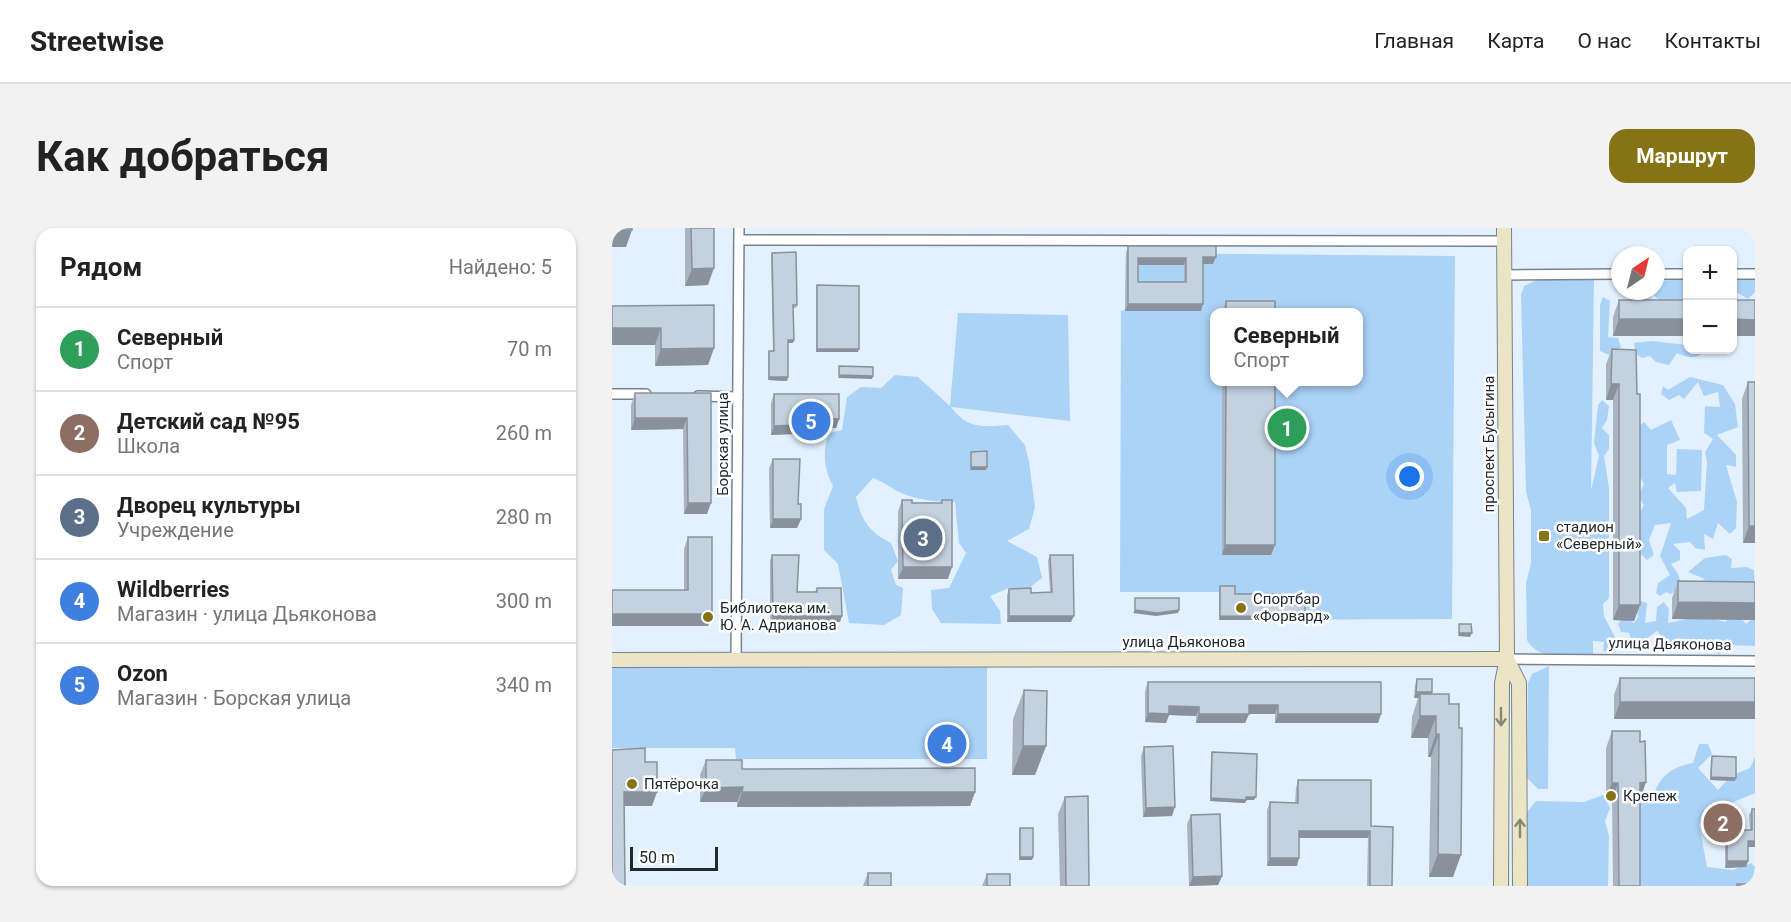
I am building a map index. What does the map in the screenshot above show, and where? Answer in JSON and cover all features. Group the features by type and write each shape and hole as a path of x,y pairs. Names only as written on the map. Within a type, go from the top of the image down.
{"main road":[{"name":"проспект Бусыгина","path":"1501,886 1502,683 1507,659 1504,234"},
{"name":"проспект Бусыгина","path":"1507,659 1519,683 1520,886"},
{"name":"улица Дьяконова","path":"612,660 1507,659"}],"street":[{"name":"Борская улица","path":"736,660 739,228"},
{"path":"739,240 1504,234"},
{"path":"1504,275 1611,274"},
{"path":"1665,274 1683,274"},
{"path":"1737,274 1755,274"},
{"path":"612,393 653,394"},
{"path":"686,395 738,396"},
{"name":"улица Дьяконова","path":"1507,659 1755,662"}],"shaded area":[{"path":"1126,253 1455,256 1452,619 1219,620 1219,592 1120,592 1121,311 1125,310"},
{"path":"1755,275 1755,292 1748,299 1737,294 1737,280"},
{"path":"1683,279 1683,303 1661,303 1658,300 1665,300 1665,280"},
{"path":"1537,280 1594,280 1591,490 1599,456 1594,443 1598,405 1602,400 1609,406 1607,420 1602,428 1609,435 1609,449 1604,456 1609,488 1609,598 1603,604 1604,616 1617,641 1614,653 1603,651 1604,642 1593,641 1593,656 1556,656 1539,652 1527,640 1526,583 1531,564 1531,510 1526,492 1521,295 1524,286"},
{"path":"1603,297 1610,301 1608,337 1618,338 1621,347 1611,356 1600,351 1600,305"},
{"path":"1634,300 1648,300 1646,302 1635,304"},
{"path":"958,313 1068,315 1070,421 951,407 969,423 990,426 1008,425 1025,445 1035,507 1029,529 1007,541 1037,557 1042,578 1029,588 1009,588 990,596 1000,611 1001,624 941,623 932,609 931,590 949,588 966,553 959,543 955,502 912,497 873,478 856,497 867,525 877,535 891,543 898,561 891,570 896,585 903,588 901,615 884,625 849,623 838,564 824,550 824,509 833,486 825,460 825,446 829,433 842,430 847,397 861,387 881,388 895,375 918,377 950,406"},
{"path":"1651,341 1683,345 1683,354 1700,354 1692,357 1677,353 1669,365 1656,362 1650,356 1642,358 1636,354 1634,343"},
{"path":"1690,377 1723,385 1735,404 1738,427 1717,435 1736,455 1736,467 1726,465 1737,502 1736,528 1730,534 1718,523 1713,539 1704,534 1705,550 1695,548 1690,542 1673,544 1680,551 1680,560 1671,564 1682,586 1671,594 1666,592 1660,596 1656,593 1658,583 1670,575 1660,556 1671,523 1655,525 1649,540 1654,555 1647,560 1640,553 1639,514 1644,505 1638,497 1644,484 1637,472 1639,426 1644,422 1651,430 1671,420 1680,440 1667,445 1667,474 1676,475 1677,449 1702,450 1701,491 1677,492 1675,483 1668,488 1686,508 1687,519 1704,510 1707,462 1705,452 1713,439 1704,433 1705,406 1720,407 1718,392 1704,396 1698,382 1684,399 1679,395 1669,400 1661,394 1663,386 1668,390"},
{"path":"1726,555 1732,559 1731,568 1746,567 1754,570 1755,594 1699,584 1705,579 1688,572 1705,558"},
{"path":"1641,601 1647,603 1645,623 1656,621 1657,607 1664,602 1669,609 1668,623 1702,616 1725,622 1731,617 1741,618 1746,624 1755,617 1755,646 1726,645 1720,654 1692,646 1667,644 1657,631 1643,641 1632,642 1629,633 1621,632 1618,624 1624,617 1634,623 1638,617 1637,604"},
{"path":"987,666 987,759 736,759 735,748 612,748 612,667"},
{"path":"1549,666 1548,789 1538,789 1527,778 1528,683 1532,674"},
{"path":"1699,744 1708,744 1712,754 1698,768 1718,790 1731,776 1750,768 1755,757 1755,793 1731,803 1725,816 1699,824 1707,867 1733,870 1751,863 1755,867 1752,882 1745,886 1637,886 1637,805 1651,800 1658,785 1671,771 1693,763"},
{"path":"1603,795 1610,808 1605,821 1609,836 1608,886 1527,886 1527,812 1536,801 1584,802"}],"building":[{"path":"612,228 632,228 632,230 612,230"},
{"path":"691,228 714,228 714,268 692,269"},
{"path":"1128,246 1216,246 1216,257 1203,257 1203,304 1128,304","holes":["1138,258 1186,258 1186,282 1138,282"]},
{"path":"796,252 797,305 793,305 794,340 788,340 788,377 769,377 769,351 774,351 772,253"},
{"path":"817,285 859,286 859,349 817,349"},
{"path":"1619,300 1683,300 1683,319 1619,319"},
{"path":"1737,300 1755,300 1755,320 1737,319"},
{"path":"1226,301 1275,301 1275,308 1226,308"},
{"path":"714,305 714,348 661,349 661,328 612,328 612,306"},
{"path":"1612,349 1636,350 1637,394 1640,394 1640,605 1619,605 1619,384 1611,384"},
{"path":"839,366 873,367 873,376 839,375"},
{"path":"1748,382 1755,382 1755,526 1749,526"},
{"path":"1226,386 1275,386 1275,545 1225,545"},
{"path":"635,393 711,393 711,503 688,503 687,418 635,418"},
{"path":"774,394 839,394 839,419 797,417 797,425 774,426"},
{"path":"987,451 987,467 971,467 971,452"},
{"path":"773,459 800,459 798,504 801,504 801,519 773,519"},
{"path":"902,500 912,500 912,503 942,503 942,500 952,500 952,567 903,567"},
{"path":"688,537 712,537 712,614 612,614 612,590 688,590"},
{"path":"772,555 799,555 797,592 817,592 817,588 841,588 842,616 773,616"},
{"path":"1050,555 1073,555 1074,616 1009,616 1009,589 1031,588 1031,593 1052,592"},
{"path":"1678,581 1755,582 1755,603 1678,602"},
{"path":"1220,586 1235,586 1235,594 1276,594 1276,605 1305,605 1305,617 1220,616"},
{"path":"1135,598 1179,598 1179,610 1157,613 1135,610"},
{"path":"1459,624 1471,624 1472,633 1459,633"},
{"path":"1620,678 1755,678 1755,702 1620,702"},
{"path":"1417,679 1432,679 1432,692 1416,692"},
{"path":"1148,682 1381,682 1381,714 1278,714 1278,705 1249,705 1249,714 1199,714 1199,707 1169,706 1169,714 1148,713"},
{"path":"1024,690 1047,691 1046,746 1023,746"},
{"path":"1420,694 1449,694 1449,704 1459,704 1459,728 1462,728 1461,855 1438,854 1439,734 1436,734 1436,716 1420,716"},
{"path":"1612,731 1640,731 1640,742 1645,741 1646,782 1640,783 1640,886 1619,886 1618,783 1612,783"},
{"path":"943,737 956,738 956,747 943,746"},
{"path":"1173,746 1175,807 1146,808 1144,747"},
{"path":"645,748 645,762 657,762 657,792 624,792 625,886 612,886 612,750"},
{"path":"1212,752 1257,754 1256,797 1246,797 1246,800 1211,798"},
{"path":"1712,756 1736,757 1736,778 1711,777"},
{"path":"706,760 742,760 742,769 975,768 975,792 742,792 743,787 706,788"},
{"path":"1298,780 1371,780 1371,826 1393,827 1392,886 1370,886 1370,831 1299,831 1299,858 1270,858 1270,802 1298,803"},
{"path":"1088,796 1089,886 1066,886 1065,797"},
{"path":"1752,809 1755,809 1755,841 1748,841 1748,861 1727,861 1727,830 1752,830"},
{"path":"1220,814 1222,876 1193,877 1191,815"},
{"path":"1020,828 1033,828 1033,857 1020,857"},
{"path":"868,873 891,873 891,886 868,886"},
{"path":"987,874 1010,874 1010,886 987,886"},
{"path":"1737,884 1751,884 1751,886 1737,886"}],"place":[{"name":"Ozon","path":"811,421"},
{"name":"Северный","path":"1287,428"},
{"name":"стадион «Северный»","path":"1544,536"},
{"name":"Дворец культуры","path":"923,538"},
{"name":"Спортбар «Форвард»","path":"1241,608"},
{"name":"Библиотека им. Ю. А. Адрианова","path":"708,617"},
{"name":"Wildberries","path":"947,744"},
{"name":"Пятёрочка","path":"632,784"},
{"name":"Крепеж","path":"1611,796"},
{"name":"Детский сад №95","path":"1723,823"}]}
